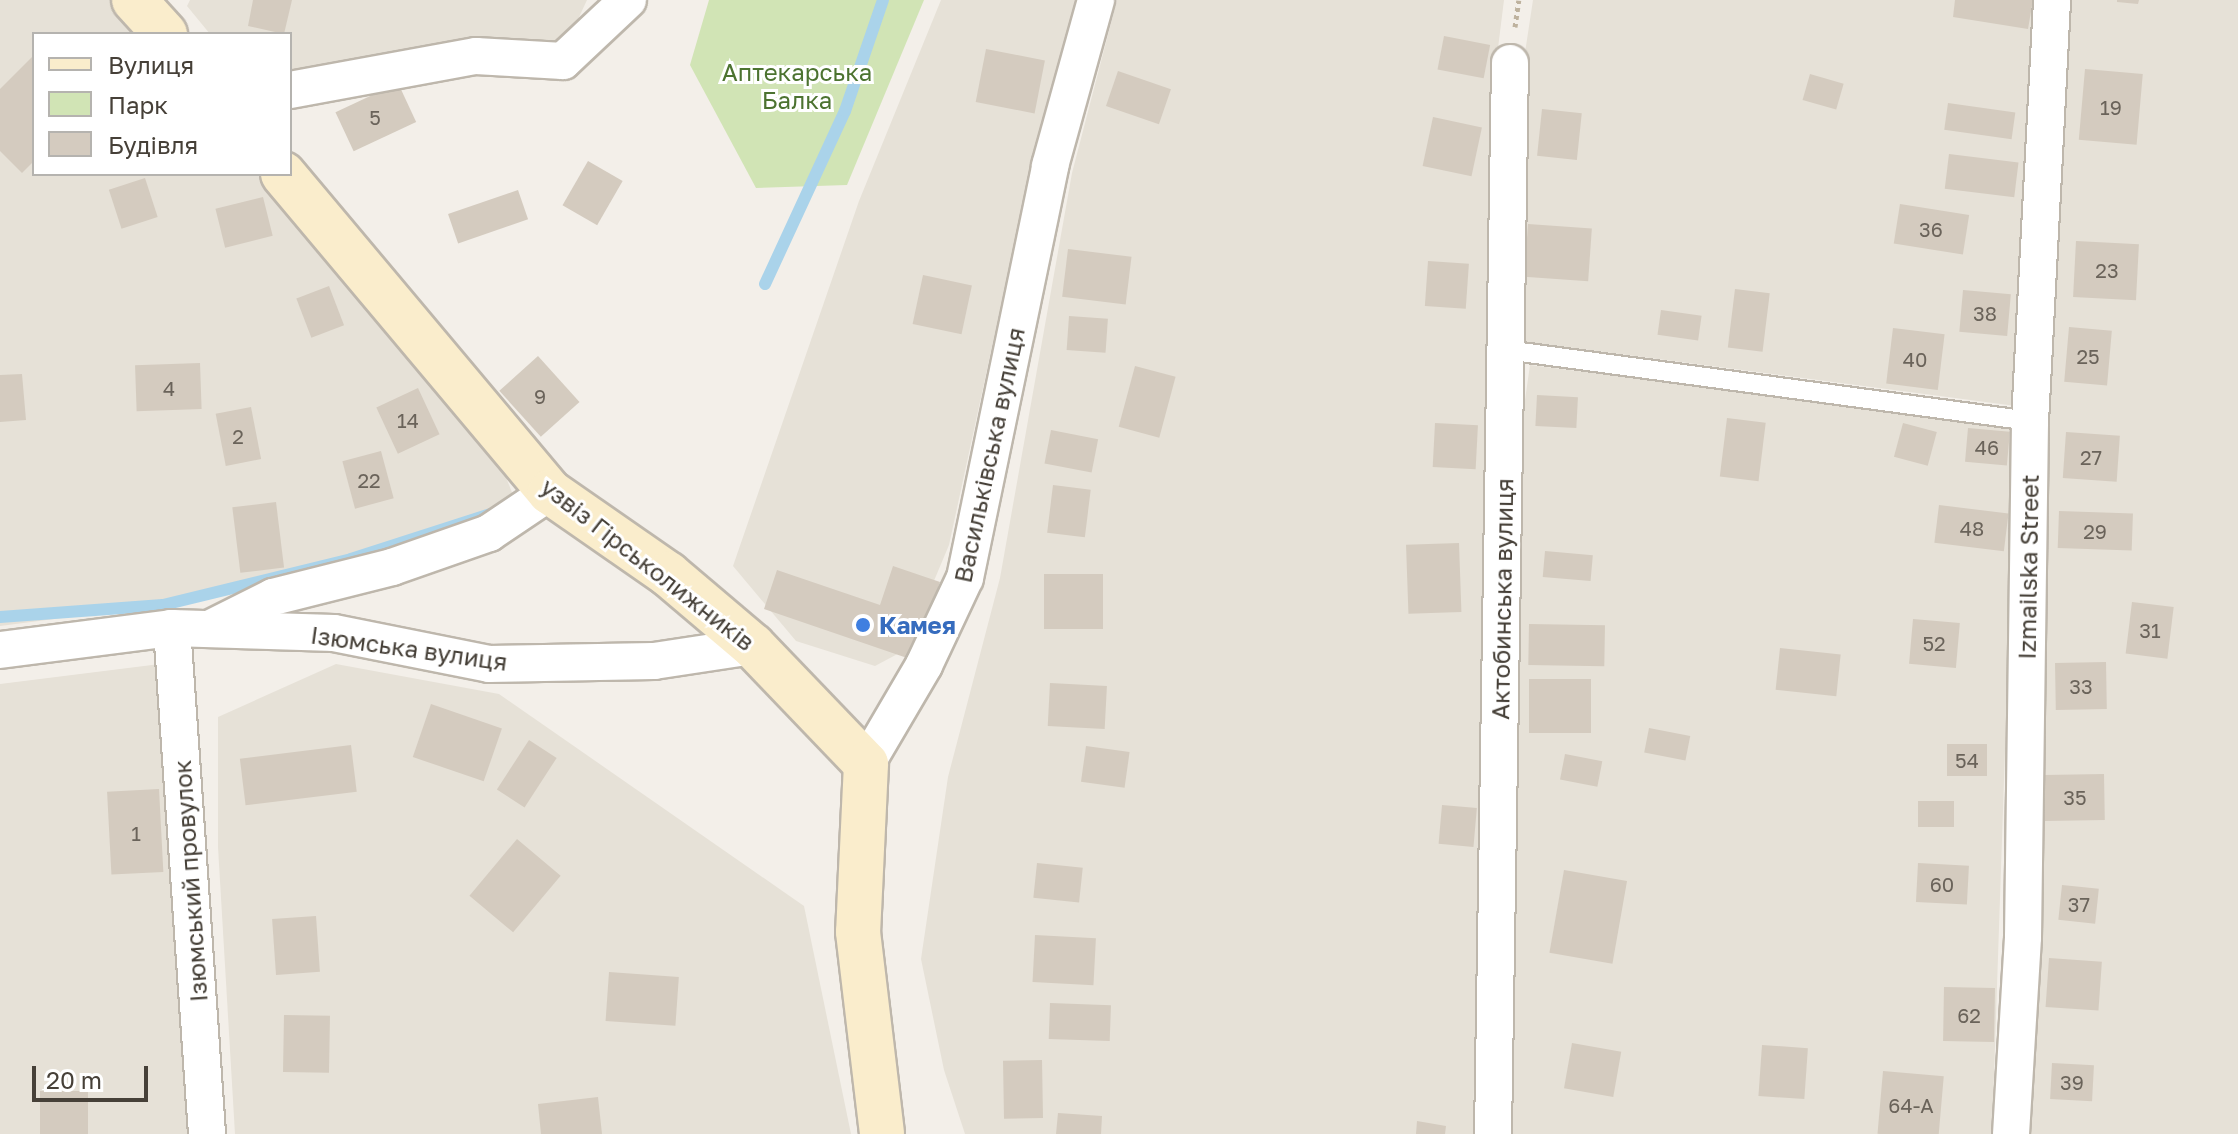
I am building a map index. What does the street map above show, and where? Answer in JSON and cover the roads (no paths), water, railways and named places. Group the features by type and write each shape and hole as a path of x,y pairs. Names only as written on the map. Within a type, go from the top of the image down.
{"street":[{"path":"292,90 476,56 563,61 628,0"},
{"name":"Васильківська вулиця","path":"882,1134 858,932 866,764 924,665 965,578 1050,166 1096,0"},
{"name":"Izmailska Street","path":"2011,1134 2023,937 2030,421 2052,0"},
{"name":"Актобинська вулиця","path":"1493,1134 1510,63"},
{"name":"узвіз Гірськолижників","path":"285,176 550,492 668,574 753,646 866,764"},
{"name":"Ізюмська вулиця","path":"208,630 273,597 392,567 489,533 550,492"},
{"name":"Ізюмська вулиця","path":"0,650 172,628 334,633 489,664 654,661 753,646"},
{"name":"Ізюмський провулок","path":"172,628 207,1134"}],"lane":[{"path":"1506,350 2030,421"}],"waterway":[{"path":"765,284 845,111 883,0"},
{"path":"0,617 163,605 351,559 490,514"}],"place":[{"name":"Камея","path":"863,625"}],"park label":[{"name":"Аптекарська Балка","path":"797,86"}]}
